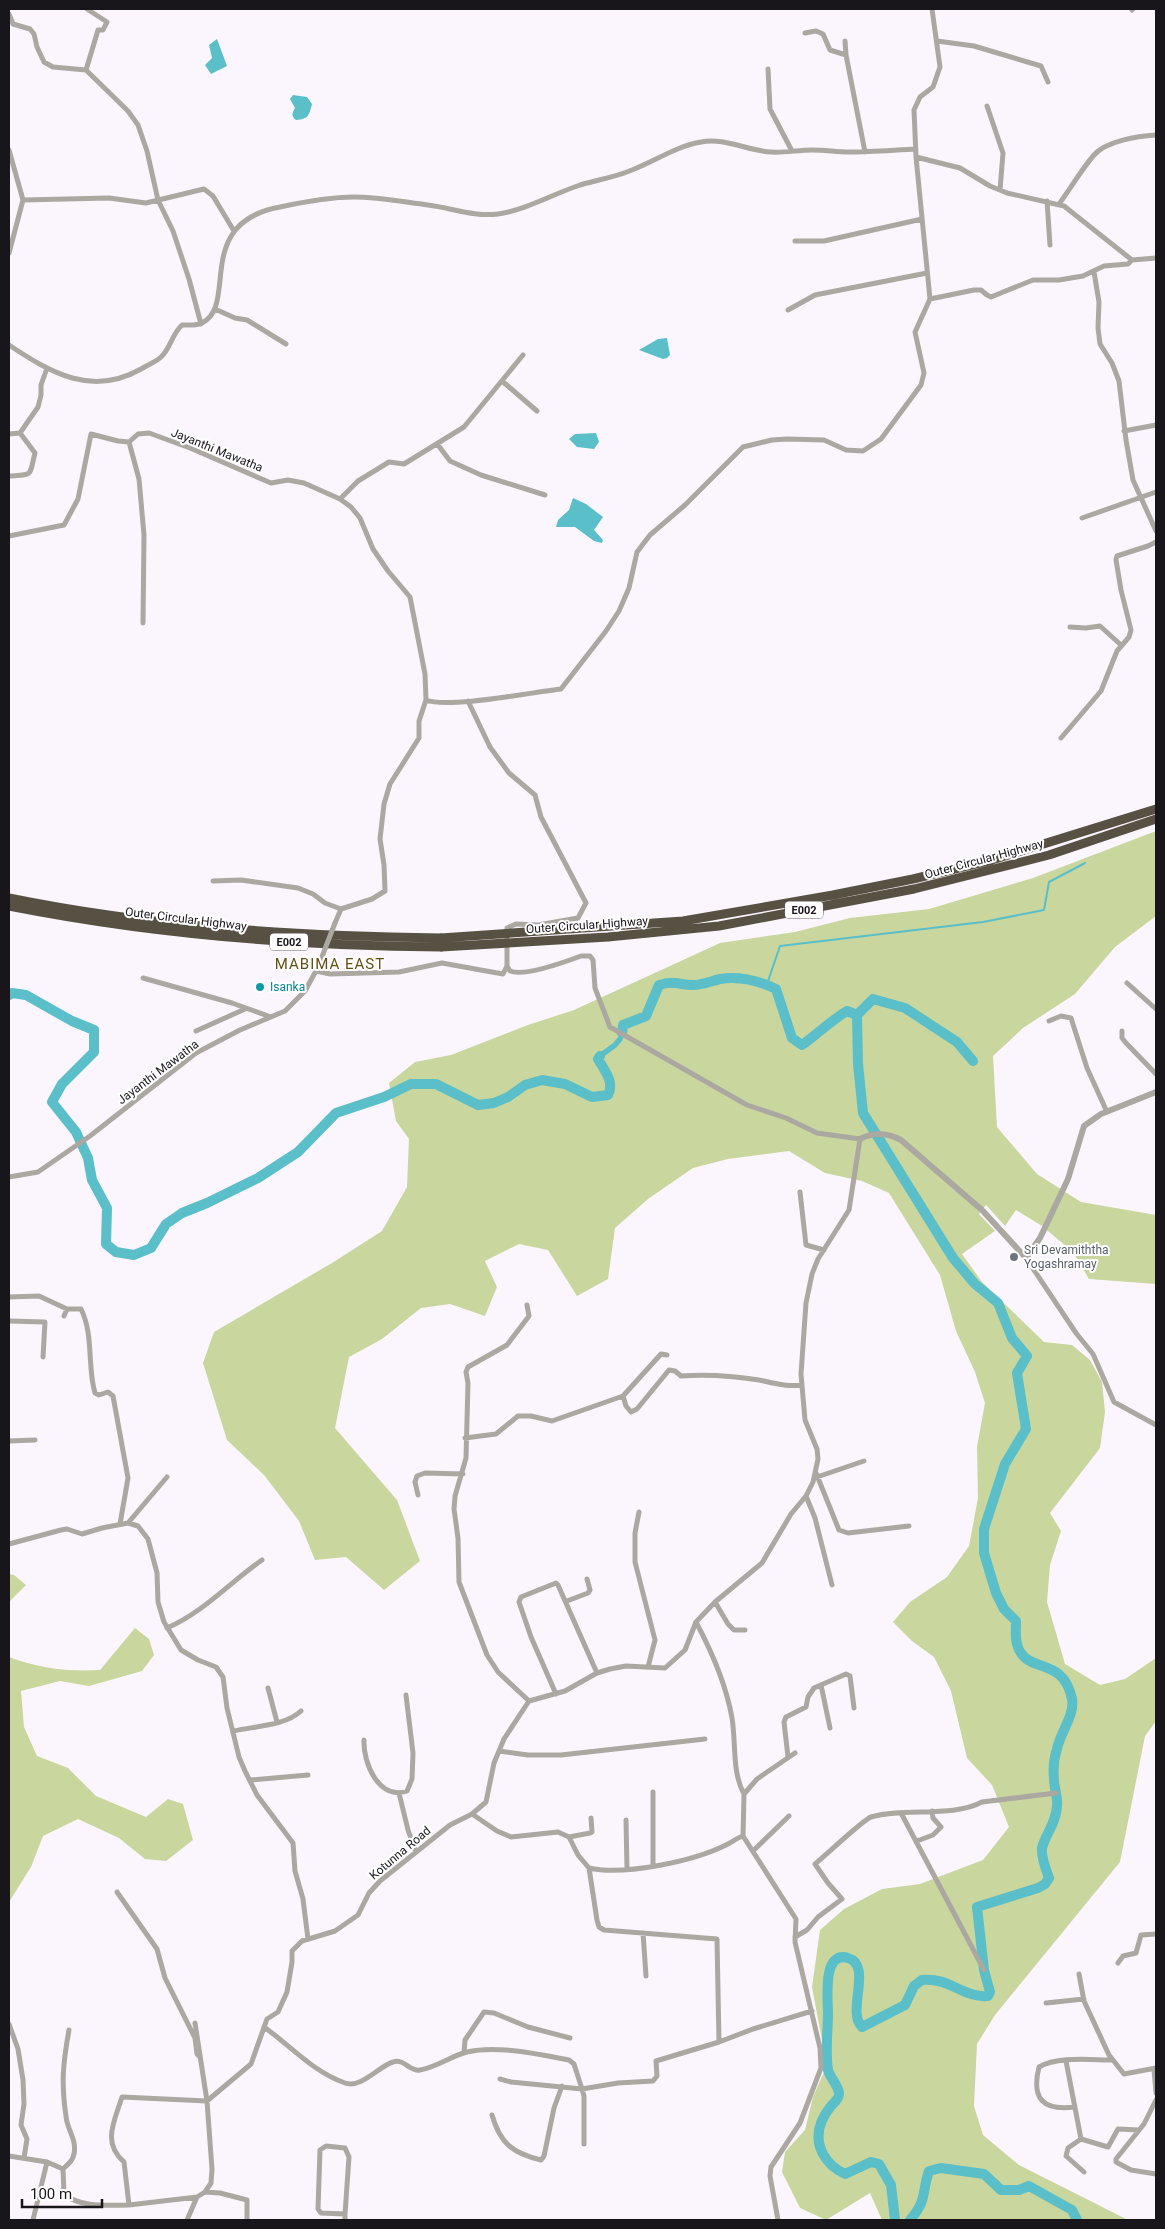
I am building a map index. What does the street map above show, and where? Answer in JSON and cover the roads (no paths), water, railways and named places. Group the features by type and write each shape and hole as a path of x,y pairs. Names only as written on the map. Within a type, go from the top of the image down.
{"highway":[{"name":"Outer Circular Highway","path":"441,942 683,921 833,895 913,879 992,860 1156,809"},
{"name":"Outer Circular Highway","path":"9,906 139,923 441,942 608,937 684,930 737,922 942,883 1049,855 1156,818"},
{"name":"Outer Circular Highway","path":"9,898 139,923"}],"street":[{"path":"86,70 98,30 103,30 107,22 87,9"},
{"path":"426,700 435,704 561,688 606,631 619,611 629,588 637,552 650,535 685,505 743,447 772,440 787,439 824,440 846,450 863,450 881,439 921,384 924,372 915,332 930,299 916,157 914,110 920,97 933,88 940,66 932,9"},
{"path":"9,14 13,24 30,29 34,34 36,46 44,62 53,67 86,70 128,111 138,125 158,200 173,231 201,324"},
{"path":"805,33 816,31 822,34 830,50 846,55"},
{"path":"845,41 865,152"},
{"path":"937,41 974,46 1041,66 1048,82"},
{"path":"768,69 770,109 792,151"},
{"path":"987,106 998,132 1003,153 1000,190"},
{"path":"1060,204 1095,154 1113,144 1139,136 1156,135"},
{"path":"9,345 58,374 91,382 122,378 162,357 174,332 182,325 201,324 215,309 224,254 234,231 255,213 279,207 354,197 430,205 481,215 499,214 582,185 630,171 667,153 702,142 718,141 770,152 865,152 916,149"},
{"path":"9,150 23,200 9,253"},
{"path":"916,157 960,168 1000,190 1060,204 1069,209 1132,260"},
{"path":"23,200 109,198 146,203 204,189 208,191 234,231"},
{"path":"1047,201 1050,245"},
{"path":"795,241 824,241 922,219"},
{"path":"930,299 979,290 991,297 1033,280 1059,280 1094,272 1104,266 1128,264 1132,260 1156,258"},
{"path":"1094,272 1100,344 1112,363 1119,381 1124,431 1133,480 1156,531"},
{"path":"788,310 815,295 927,273"},
{"path":"215,309 236,318 247,320 286,344"},
{"path":"340,500 358,481 389,462 404,464 438,445 464,427 523,355"},
{"path":"20,433 40,402 41,385 47,368"},
{"path":"502,381 537,411"},
{"path":"1124,431 1156,425"},
{"path":"9,434 20,433"},
{"path":"9,476 28,475 31,472 35,453 20,433"},
{"name":"Jayanthi Mawatha","path":"9,1177 38,1172 85,1139 196,1053 240,1030 285,1011 305,991 317,969 341,909 372,899 385,891 380,839 384,804 390,784 419,738 419,721 426,700 425,674 410,597 388,571 373,549 360,518 351,507 304,483 288,480 271,483 190,448 149,433 138,434 129,442"},
{"path":"9,536 64,525 78,499 91,434 129,442 139,479 144,535 143,624"},
{"path":"438,445 450,461 481,474 545,495"},
{"path":"1082,518 1140,496 1156,492"},
{"path":"1062,738 1101,691 1121,645 1131,630 1121,590 1117,556 1156,542"},
{"path":"1070,627 1086,628 1100,626 1121,645"},
{"path":"317,969 330,974 399,972 442,963 503,974 507,966 508,928 516,924 538,925 578,918 586,903 541,817 535,795 510,773 490,747 468,701"},
{"path":"213,881 242,880 298,888 313,894 325,903 341,909"},
{"path":"507,966 514,972 524,972 581,956 590,956 593,960 595,988 610,1027 747,1105 786,1118 828,1136 862,1138 888,1134 900,1140 982,1210 1026,1258 1076,1333 1093,1354 1114,1402 1156,1425"},
{"path":"143,978 245,1008 271,1018"},
{"path":"1127,983 1156,1009"},
{"path":"196,1031 245,1008"},
{"path":"1049,1021 1061,1016 1070,1018 1086,1068 1107,1112"},
{"path":"1122,1032 1122,1038 1126,1043 1156,1074"},
{"path":"1026,1258 1040,1238 1068,1179 1084,1126 1107,1112 1156,1092"},
{"path":"527,1305 528,1316 507,1345 468,1367 466,1372 468,1383 465,1438 466,1458 463,1474 455,1496 454,1509 458,1538 459,1582 487,1655 498,1672 530,1701 565,1691 597,1673 626,1666 665,1668 685,1650 696,1622 715,1602 762,1563 791,1514 806,1496 817,1475 818,1459 817,1448 805,1420 802,1385 806,1303 812,1274 824,1250 849,1210 862,1138"},
{"path":"800,1192 806,1245 824,1250"},
{"path":"9,1297 39,1296 67,1309 81,1309 84,1315 91,1353 90,1370 95,1392 99,1395 108,1392 113,1396 128,1478 120,1524"},
{"path":"64,1316 67,1309"},
{"path":"9,1320 45,1322 43,1357"},
{"path":"465,1438 496,1434 518,1416 531,1416 552,1421 623,1396 661,1354 667,1355"},
{"path":"623,1396 626,1406 631,1412 637,1409 669,1370 675,1371 681,1376 724,1376 762,1380 777,1385 802,1385"},
{"path":"9,1441 35,1440"},
{"path":"817,1475 864,1461"},
{"path":"418,1495 415,1482 417,1476 425,1473 463,1474"},
{"path":"817,1475 839,1530 848,1533 909,1526"},
{"path":"128,1523 167,1477"},
{"path":"806,1496 815,1518 832,1585"},
{"path":"639,1512 635,1562 655,1640 648,1668"},
{"path":"9,1544 66,1529 82,1534 128,1523 138,1526 148,1538 157,1573 158,1602 167,1628 181,1650 198,1660 216,1667 223,1678 227,1708 234,1730 239,1757 257,1795 293,1843 295,1871 304,1899 308,1939"},
{"path":"167,1628 212,1601 246,1571 262,1560"},
{"path":"567,1601 588,1593 590,1590 586,1579"},
{"path":"556,1694 531,1637 519,1602 521,1597 556,1583 567,1601 597,1673"},
{"path":"715,1602 728,1624 734,1630 745,1630"},
{"path":"696,1622 714,1656 732,1718 737,1763 741,1788 744,1794 743,1836 796,1919 794,1942 820,2048 821,2068 800,2123 771,2167 770,2176 778,2220"},
{"path":"788,1758 784,1722 786,1717 806,1707 808,1697 814,1688 846,1674 850,1676 854,1708"},
{"path":"821,1685 830,1728"},
{"path":"268,1688 277,1722"},
{"path":"364,1740 363,1753 370,1772 388,1791 400,1793 407,1790 412,1779 413,1753 406,1695"},
{"name":"Kotunna Road","path":"207,2101 251,2064 267,2019 278,2012 287,1992 292,1951 296,1945 308,1939 335,1931 358,1915 369,1893 450,1824 472,1814 486,1802 494,1763 504,1739 530,1701"},
{"path":"234,1730 277,1722 294,1717 301,1711"},
{"path":"500,1751 528,1755 561,1755 706,1739"},
{"path":"744,1794 757,1779 796,1753"},
{"path":"250,1780 308,1775"},
{"path":"653,1792 653,1866"},
{"path":"400,1793 408,1830 416,1852"},
{"path":"795,1937 807,1930 818,1917 842,1899 815,1864 870,1817 902,1812 966,1807 982,1802 1056,1793"},
{"path":"916,1841 933,1835 941,1827 933,1818 932,1811"},
{"path":"902,1812 984,1970"},
{"path":"472,1814 497,1831 511,1837 558,1832 569,1837 590,1833 592,1832 591,1818"},
{"path":"753,1851 789,1816"},
{"path":"626,1820 627,1869"},
{"path":"589,1868 627,1869 653,1866 725,1846 743,1836"},
{"path":"569,1837 578,1855 589,1868 599,1927 604,1930 717,1939 719,2042"},
{"path":"117,1892 154,1942 165,1978 191,2029 197,2054 201,2058"},
{"path":"643,1933 646,1976"},
{"path":"1118,1963 1123,1956 1136,1953 1141,1935 1156,1934"},
{"path":"1080,1974 1084,1999 1113,2060 1124,2074 1155,2069 1156,2093"},
{"path":"1046,2003 1084,1999"},
{"path":"500,2079 511,2082 582,2089 618,2083 653,2081 657,2076 656,2061 812,2011"},
{"path":"464,2053 465,2040 484,2012 494,2013 528,2027 570,2038"},
{"path":"69,2030 62,2068 62,2083 66,2123 74,2138 75,2152 72,2160 63,2169 64,2194 68,2197 93,2204 129,2205 197,2197 205,2192 211,2183 207,2101 195,2023"},
{"path":"9,2024 18,2049 23,2080 24,2104 21,2125 27,2139 24,2158"},
{"path":"264,2027 302,2059 347,2084 356,2084 392,2062 400,2061 411,2068 420,2070 464,2053 478,2050 502,2050 569,2060 574,2064 584,2096 584,2144"},
{"path":"1075,2107 1054,2108 1044,2103 1037,2096 1036,2080 1039,2067 1048,2062 1113,2060"},
{"path":"1066,2061 1081,2139"},
{"path":"492,2115 496,2129 512,2149 541,2160 544,2156 555,2102 562,2086"},
{"path":"129,2205 124,2162 114,2154 111,2134 122,2097 207,2101"},
{"path":"1156,2100 1139,2130 1116,2159 1116,2162 1131,2170 1156,2174"},
{"path":"1081,2139 1108,2147 1118,2129 1139,2130"},
{"path":"1081,2139 1068,2148 1066,2156 1084,2172"},
{"path":"326,2146 345,2148 350,2157 345,2217 321,2213 318,2210 320,2150 326,2146"},
{"path":"9,2156 47,2162 63,2169"},
{"path":"33,2220 47,2162"},
{"path":"205,2192 220,2193 247,2200 248,2220"},
{"path":"187,2220 197,2197"}],"water":[{"path":"217,39 227,66 211,74 205,65 212,58 209,45"},
{"path":"293,95 307,97 312,104 306,118 296,120 293,117 295,108 290,99"},
{"path":"667,338 670,355 667,358 663,359 639,350 658,339"},
{"path":"596,433 599,442 594,449 577,447 569,439 575,434"},
{"path":"573,498 586,504 603,517 594,530 603,540 602,543 594,541 575,527 556,527 558,520 569,510"}],"waterway":[{"path":"767,984 780,946 983,922 1044,910 1049,882 1085,863"},
{"path":"622,1033 623,1025 646,1016 659,985 673,983 696,985 727,978 749,980 776,989 792,1038 802,1045 847,1011 857,1015 858,1064 863,1113 953,1258 975,1284 998,1303 1012,1338 1027,1356 1017,1373 1026,1429 1005,1464 984,1529 984,1553 996,1593 1004,1609 1016,1621 1016,1641 1021,1654 1028,1660 1053,1670 1061,1676 1067,1685 1072,1699 1069,1718 1054,1760 1056,1812 1053,1824 1042,1848 1043,1860 1049,1878 1045,1884 1038,1888 977,1907 984,1970 990,1992 988,1996 971,1994 948,1984 932,1980 922,1980 914,1986 905,2005 862,2027 858,2020 857,2011 859,1979 855,1962 848,1958 840,1958 834,1961 828,1978 827,2063 829,2073 838,2088 839,2094 823,2117 818,2135 820,2148 830,2163 845,2174 871,2162 879,2164 891,2185 895,2220"},
{"path":"9,995 12,993 26,995 72,1021 94,1030 94,1052 62,1084 52,1102 76,1132 88,1158 92,1180 107,1208 106,1244 116,1252 134,1255 151,1248 166,1224 182,1213 258,1178 298,1152 336,1113 384,1097 411,1084 436,1084 478,1105 494,1103 508,1097 525,1085 542,1080 565,1084 592,1097 608,1095 610,1085 606,1072 598,1059 600,1056"},
{"path":"857,1015 873,999 905,1008 957,1042 973,1061"},
{"path":"600,1056 620,1039"},
{"path":"910,2220 922,2201 929,2171 941,2168 984,2174 1001,2190 1019,2190 1029,2186 1072,2210 1077,2220"}],"place":[{"name":"Isanka","path":"260,987"},
{"name":"Sri Devamiththa Yogashramay","path":"1014,1257"}],"district":[{"name":"MABIMA EAST","path":"330,964"}]}
